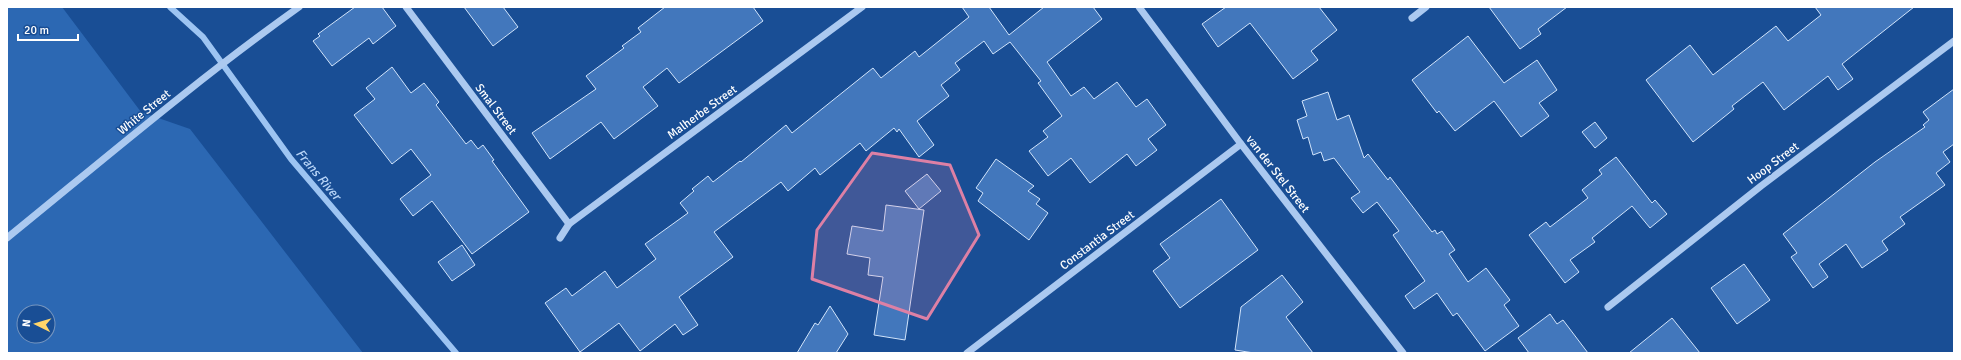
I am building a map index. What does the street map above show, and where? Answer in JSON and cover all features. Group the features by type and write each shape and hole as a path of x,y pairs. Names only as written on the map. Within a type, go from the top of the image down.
{"street":[{"name":"White Street","path":"7,238 240,48 299,7"},
{"name":"Smal Street","path":"406,7 569,224"},
{"name":"Malherbe Street","path":"560,238 569,224 862,7"},
{"name":"van der Stel Street","path":"1138,7 1241,144 1403,353"},
{"path":"1412,18 1426,7"},
{"name":"Hoop Street","path":"1608,307 1761,186 1954,41"},
{"name":"Constantia Street","path":"967,353 1241,144"}],"highlighted area":[{"path":"872,153 950,165 979,235 927,319 812,279 817,230"}],"shaded area":[{"path":"7,7 62,7 141,112 190,129 363,353 7,353"}],"building":[{"path":"355,7 382,7 396,26 373,44 369,38 332,66 313,41 320,36 318,34"},
{"path":"464,7 503,7 518,27 493,46"},
{"path":"665,7 753,7 763,21 679,83 667,68 643,87 658,106 614,139 601,122 550,159 532,133 596,89 586,76 624,48 622,46 641,32 638,28"},
{"path":"962,7 989,7 1009,35 1044,7 1093,7 1102,19 1047,62 1071,96 1084,87 1094,99 1117,82 1136,107 1147,99 1166,125 1148,139 1157,150 1136,166 1127,154 1090,183 1071,158 1048,176 1029,151 1048,137 1043,131 1062,116 1038,83 1041,81 1010,42 993,54 984,41 955,63 960,70 941,85 949,96 917,121 934,145 919,157 899,129 897,132 894,128 866,151 860,143 820,175 815,168 788,191 781,182 714,232 733,257 679,297 698,325 683,335 675,324 640,351 619,323 580,352 545,303 566,288 572,296 605,271 617,288 656,259 645,244 688,213 680,203 694,191 692,189 708,176 713,182 740,161 741,162 786,125 792,133 873,68 881,78 915,51 919,57 969,17"},
{"path":"1226,7 1319,7 1337,30 1311,51 1318,60 1293,79 1250,23 1218,47 1202,24"},
{"path":"1489,7 1567,7 1538,29 1541,34 1520,49"},
{"path":"1815,7 1914,7 1842,64 1853,79 1838,90 1828,76 1784,110 1763,82 1732,106 1734,109 1693,142 1646,80 1690,45 1713,75 1776,26 1788,41 1821,15"},
{"path":"1468,36 1504,83 1537,60 1557,90 1539,103 1549,116 1521,137 1494,101 1455,131 1439,111 1437,113 1412,80"},
{"path":"392,67 411,93 424,83 439,102 436,105 466,144 471,140 478,149 483,145 494,160 492,161 529,212 472,254 432,201 413,216 400,199 431,175 411,149 392,164 354,115 375,99 366,88"},
{"path":"1954,89 1954,144 1943,152 1950,162 1936,173 1945,185 1900,217 1905,224 1882,241 1888,250 1862,268 1846,244 1819,264 1828,277 1813,288 1791,257 1797,253 1783,234 1875,162 1925,127 1923,125 1929,120 1923,112"},
{"path":"1328,92 1337,120 1349,115 1364,158 1368,154 1388,180 1390,177 1432,232 1435,230 1437,234 1442,231 1455,250 1449,254 1468,282 1486,268 1510,300 1504,305 1519,326 1485,351 1457,313 1453,316 1437,293 1414,309 1405,296 1425,281 1393,235 1399,231 1377,202 1363,213 1351,198 1360,192 1334,158 1324,161 1321,152 1313,155 1308,137 1303,139 1297,120 1307,116 1302,101"},
{"path":"1595,122 1607,138 1595,148 1582,132"},
{"path":"1616,157 1652,203 1655,200 1667,214 1650,228 1632,206 1592,238 1595,242 1570,260 1579,272 1565,283 1529,235 1546,222 1550,227 1588,198 1582,190 1602,174 1599,170"},
{"path":"996,159 1034,186 1028,191 1040,199 1036,204 1048,213 1029,240 978,201 983,193 976,188"},
{"path":"927,174 941,191 919,209 905,191"},
{"path":"1221,199 1258,250 1180,308 1153,271 1170,258 1160,244"},
{"path":"886,205 924,210 905,340 874,335 883,277 868,275 870,258 847,254 852,226 883,231"},
{"path":"462,245 475,265 452,281 438,262"},
{"path":"1744,264 1770,300 1737,324 1711,288"},
{"path":"1282,275 1303,302 1286,317 1313,353 1254,353 1235,350 1241,307"},
{"path":"830,306 848,334 836,353 797,353 815,323 818,325"},
{"path":"1550,314 1557,324 1563,320 1588,353 1529,353 1518,338"},
{"path":"1672,318 1700,353 1629,353"}],"waterway":[{"name":"Frans River","path":"170,7 203,37 291,159 456,353"}]}
